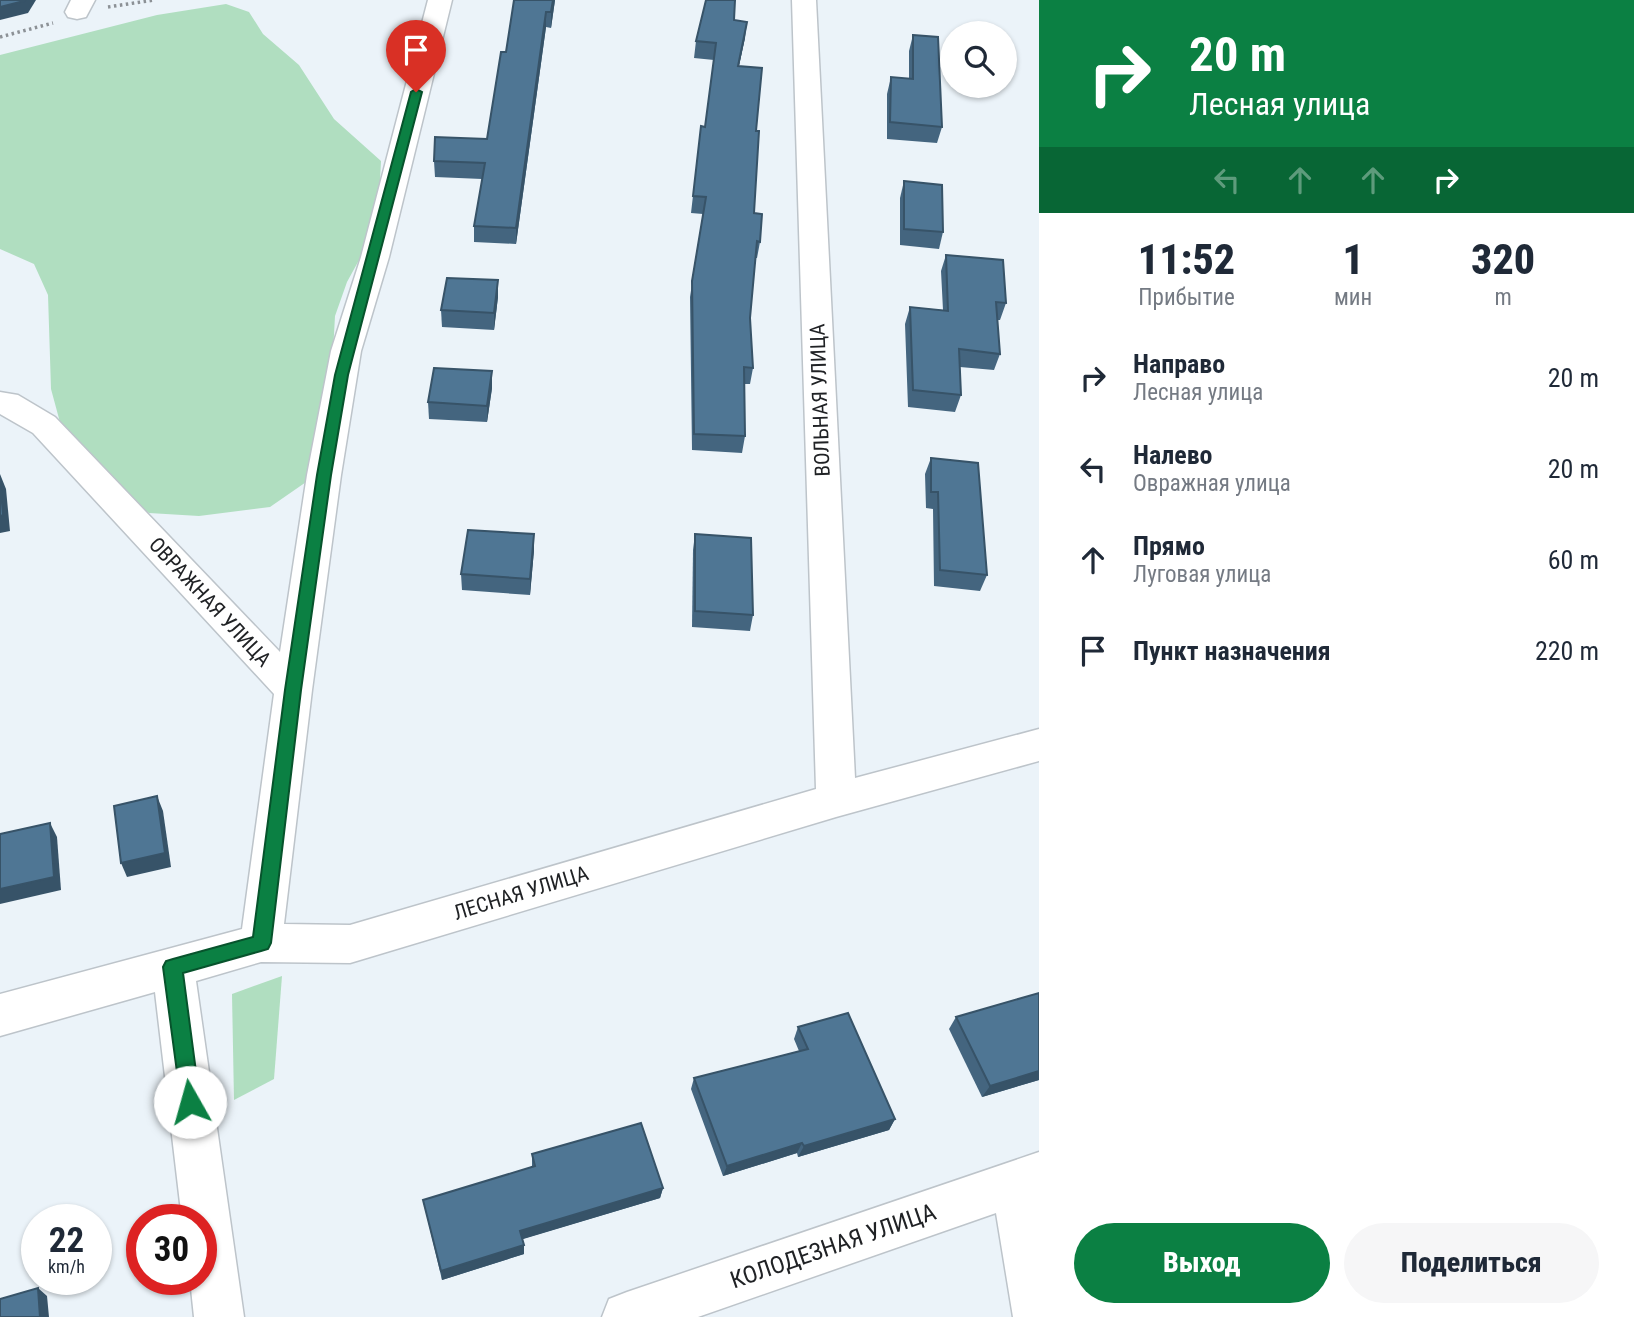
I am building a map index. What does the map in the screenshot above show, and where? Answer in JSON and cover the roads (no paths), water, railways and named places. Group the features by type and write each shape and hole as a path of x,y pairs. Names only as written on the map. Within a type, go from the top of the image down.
{"street":[{"path":"261,943 293,690 324,475 346,351 375,257 440,0"},
{"name":"ВОЛЬНАЯ УЛИЦА","path":"804,0 836,800"},
{"name":"ОВРАЖНАЯ УЛИЦА","path":"0,403 7,403 44,425 293,690"},
{"name":"ЛЕСНАЯ УЛИЦА","path":"0,1015 261,943 350,944 836,800 1039,745"},
{"path":"173,967 219,1317"},
{"path":"1027,1179 1038,1317"},
{"name":"КОЛОДЕЗНАЯ УЛИЦА","path":"627,1317 1027,1179"}]}
